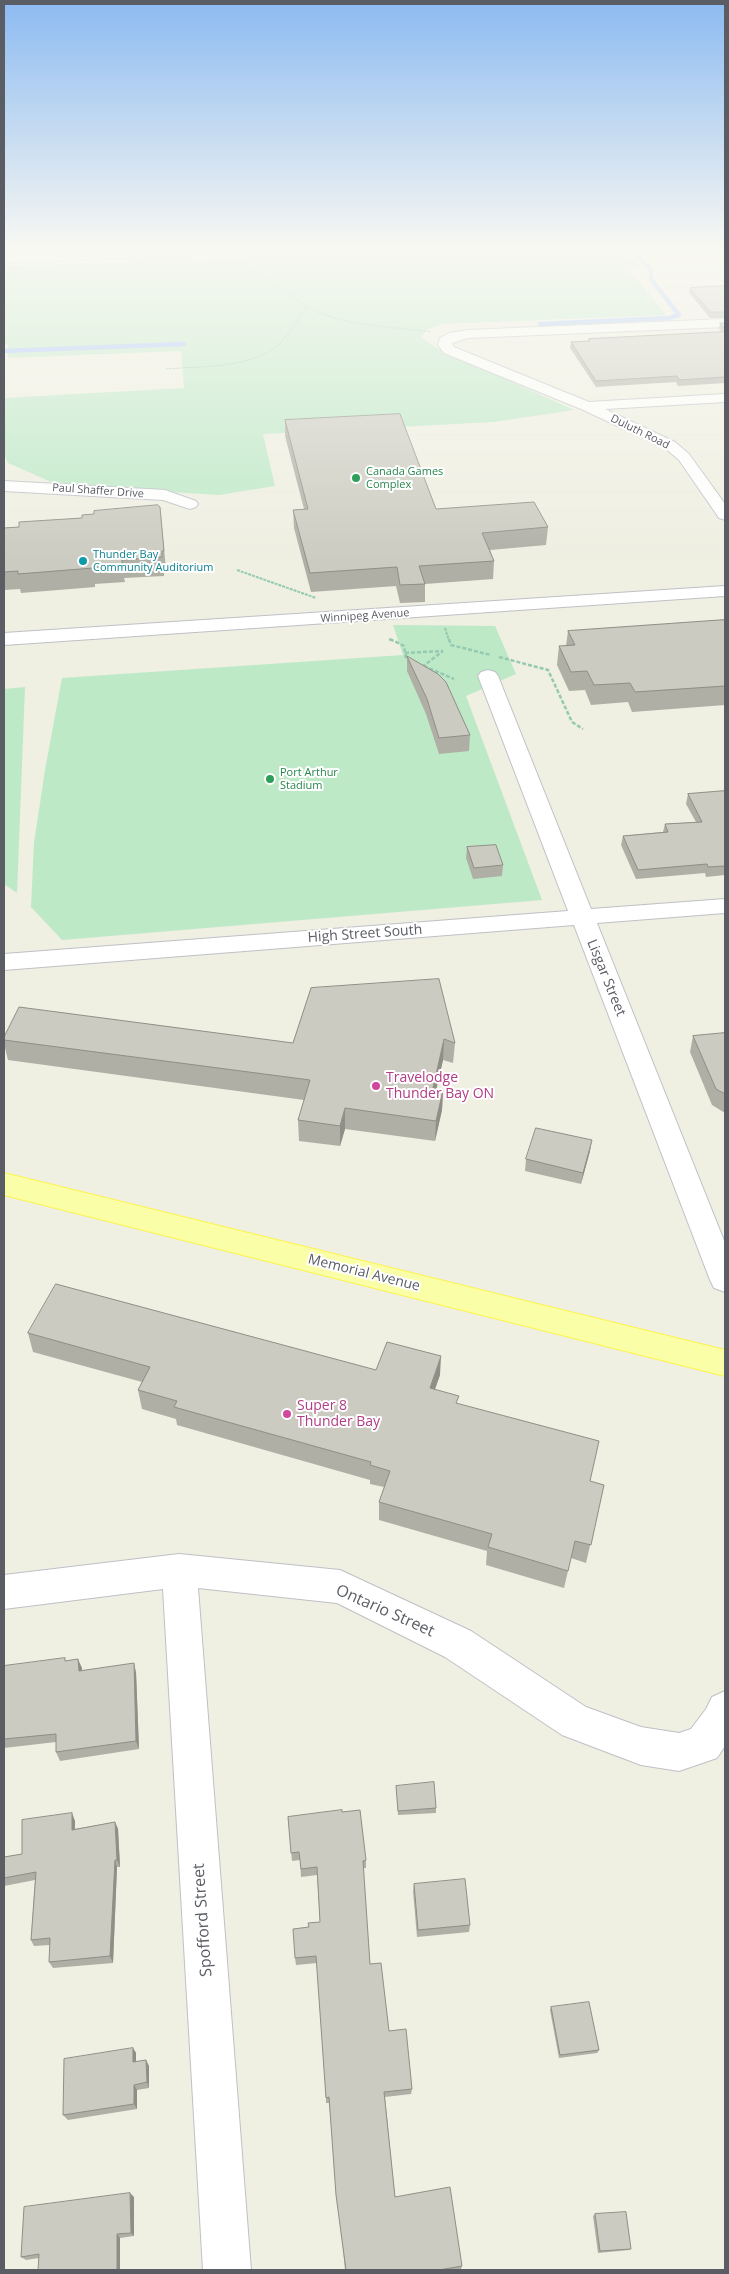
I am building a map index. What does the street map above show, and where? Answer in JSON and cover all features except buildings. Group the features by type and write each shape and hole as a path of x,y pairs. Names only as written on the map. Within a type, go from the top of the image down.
{"main road":[{"name":"Memorial Avenue","path":"4,1184 725,1362"}],"street":[{"name":"Duluth Road","path":"454,352 586,406 670,445 684,457 725,515"},
{"path":"586,406 725,398"},
{"name":"Paul Shaffer Drive","path":"4,486 165,496 190,504"},
{"path":"708,491 725,490"},
{"name":"Winnipeg Avenue","path":"4,639 725,591"},
{"name":"Lisgar Street","path":"488,676 725,1280"},
{"name":"High Street South","path":"4,962 725,906"},
{"name":"Ontario Street","path":"4,1592 179,1570 340,1587 458,1644 575,1722 641,1746 679,1752 704,1744 722,1720 725,1710"},
{"name":"Spofford Street","path":"179,1570 227,2270"}],"path":[{"path":"166,369 217,364 264,355 268,352"},
{"path":"237,570 320,599"},
{"path":"389,639 404,646 406,659 454,679"},
{"path":"405,653 444,651 416,670"}],"green space":[{"path":"8,352 153,352 8,358"},
{"path":"181,352 446,352 574,410 494,422 263,434 275,486 219,495 58,485 8,463 4,454 4,398 184,388"},
{"name":"Port Arthur Stadium","path":"393,625 495,626 516,674 466,696 542,900 62,940 31,907 34,843 62,678 403,655"},
{"path":"25,687 17,893 4,884 4,689"}],"place":[{"name":"Canada Games Complex","path":"356,478"},
{"name":"Thunder Bay Community Auditorium","path":"83,561"},
{"name":"Port Arthur Stadium","path":"270,779"},
{"name":"Travelodge Thunder Bay ON","path":"376,1086"},
{"name":"Super 8 Thunder Bay","path":"287,1414"}]}
